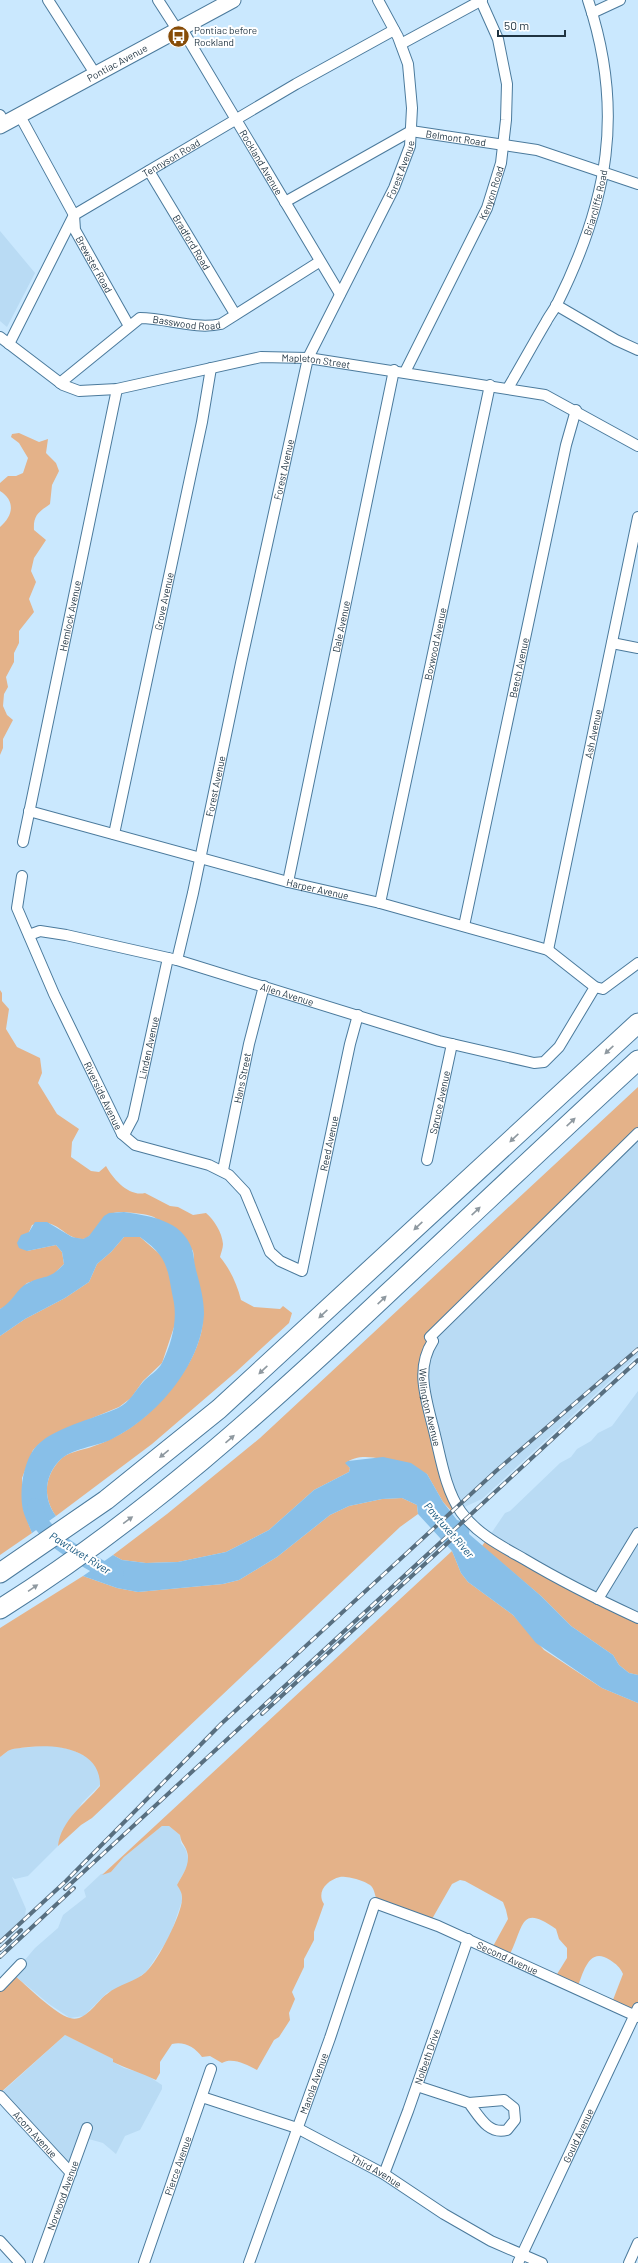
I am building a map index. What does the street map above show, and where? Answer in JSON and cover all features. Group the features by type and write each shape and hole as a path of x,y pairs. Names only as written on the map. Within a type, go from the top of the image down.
{"highway":[{"path":"0,1573 72,1524 144,1470 229,1400 638,1023"},
{"path":"0,1609 69,1563 138,1513 246,1424 638,1060"}],"main road":[{"name":"Pontiac Avenue","path":"2,122 20,116 233,0"}],"street":[{"path":"48,0 96,75"},
{"name":"Rockland Avenue","path":"158,0 180,30 285,202 319,262 340,294"},
{"name":"Forest Avenue","path":"172,959 201,858 241,663 308,358 394,188 410,146 411,92 408,64 401,44 378,0"},
{"path":"401,44 482,0"},
{"name":"Kenyon Road","path":"405,372 490,203 504,144 507,84 498,38 482,0"},
{"name":"Briarcliffe Road","path":"508,388 556,305 584,246 604,172 607,133 607,90 602,52 588,0"},
{"path":"592,13 620,0"},
{"name":"Tennyson Road","path":"74,215 394,30"},
{"name":"Brewster Road","path":"20,116 74,215 75,230 129,326"},
{"name":"Belmont Road","path":"285,202 411,131 537,150 638,184"},
{"name":"Bradford Road","path":"149,171 235,314"},
{"path":"9,344 74,215"},
{"name":"Basswood Road","path":"60,383 140,318 212,326 221,324 319,262"},
{"path":"556,305 616,340 638,350"},
{"name":"Mapleton Street","path":"0,337 60,383 79,391 117,389 261,357 308,358 394,370 545,395 576,410 638,446"},
{"name":"Grove Avenue","path":"114,834 202,422 211,368"},
{"name":"Dale Avenue","path":"288,882 394,370"},
{"name":"Boxwood Avenue","path":"380,903 490,385"},
{"name":"Hemlock Avenue","path":"23,842 117,389"},
{"name":"Beech Avenue","path":"464,926 566,446 576,410"},
{"name":"Ash Avenue","path":"548,950 588,748 612,643 638,517"},
{"path":"612,643 638,648"},
{"name":"Harper Avenue","path":"29,811 288,882 380,903 548,950 595,987"},
{"name":"Riverside Avenue","path":"22,876 17,908 54,994 122,1134 135,1145 223,1170 245,1192 270,1252 280,1262 302,1271"},
{"name":"Allen Avenue","path":"29,935 40,931 66,935 172,959 452,1044 534,1063 544,1062 559,1047 595,987"},
{"name":"Linden Avenue","path":"122,1134 125,1133 133,1118 172,959"},
{"path":"595,987 603,989 638,963"},
{"name":"Hans Street","path":"223,1170 249,1044 264,986"},
{"name":"Reed Avenue","path":"302,1271 350,1044 358,1015"},
{"name":"Spruce Avenue","path":"427,1160 452,1044"},
{"name":"Wellington Avenue","path":"638,1133 430,1337 433,1341 426,1354 423,1371 425,1394 447,1480 461,1512 474,1528 559,1579 638,1618"},
{"path":"598,1599 638,1533"},
{"name":"Second Avenue","path":"375,1903 468,1939 637,2013"},
{"name":"Manola Avenue","path":"249,2263 330,2038 375,1903"},
{"name":"Nolbeth Drive","path":"384,2174 417,2086 468,1939"},
{"path":"0,1986 21,1964"},
{"name":"Gould Avenue","path":"520,2259 637,2013"},
{"name":"Pierce Avenue","path":"144,2263 211,2069"},
{"path":"417,2086 469,2103"},
{"name":"Acorn Avenue","path":"0,2096 71,2173"},
{"name":"Third Avenue","path":"202,2097 297,2128 384,2174 451,2218 491,2240 520,2259 542,2263"},
{"name":"Norwood Avenue","path":"38,2263 86,2128"},
{"path":"0,2241 20,2263"},
{"path":"629,2263 638,2243"}],"shaded area":[{"path":"0,231 35,273 7,327 0,321"},
{"path":"19,433 39,442 48,439 46,453 56,463 59,471 52,485 50,504 38,514 34,525 34,530 46,540 34,558 31,571 36,582 29,599 34,612 19,631 19,643 14,653 14,662 6,677 8,687 4,694 3,706 7,715 13,720 3,739 3,748 0,755 0,527 8,518 11,509 9,499 0,491 0,483 8,476 16,476 23,473 28,458 19,443 11,437 12,434"},
{"path":"0,990 2,993 2,1001 9,1009 6,1029 17,1047 40,1058 42,1073 38,1083 57,1114 79,1129 72,1142 71,1157 91,1171 99,1172 106,1166 117,1181 127,1190 139,1194 145,1193 170,1206 178,1207 193,1215 206,1213 215,1223 221,1235 223,1244 220,1257 233,1277 241,1300 254,1307 280,1309 283,1306 292,1313 289,1323 237,1371 152,1444 56,1516 49,1502 47,1488 50,1474 59,1461 70,1453 89,1448 112,1439 145,1417 178,1381 193,1356 200,1337 203,1319 193,1251 191,1248 154,1217 144,1214 125,1212 108,1215 102,1219 91,1234 82,1239 72,1237 52,1224 44,1223 32,1225 29,1232 27,1251 56,1245 62,1252 64,1264 52,1276 27,1283 6,1306 0,1309"},
{"path":"638,1087 638,1133 433,1339 424,1384 459,1510 453,1513 443,1502 427,1474 398,1463 364,1457 354,1459 346,1463 350,1468 349,1472 314,1490 269,1530 226,1552 178,1562 146,1563 122,1560 113,1555 167,1514 260,1438"},
{"path":"638,1133 638,1355 482,1499 460,1509 448,1481 424,1384 427,1354 443,1326"},
{"path":"124,1237 140,1237 163,1257 170,1276 176,1310 175,1324 162,1363 143,1381 131,1398 119,1407 56,1433 39,1444 33,1450 22,1478 23,1509 32,1533 0,1555 0,1336 25,1319 65,1298 89,1282 97,1264 111,1252"},
{"path":"638,1391 638,1616 601,1599 490,1535 505,1513 510,1511 560,1463 571,1457 577,1449 591,1441 598,1433 612,1426"},
{"path":"402,1498 417,1505 418,1514 400,1527 92,1818 81,1825 58,1846 60,1837 69,1820 100,1786 98,1774 93,1764 85,1757 64,1748 40,1746 17,1748 12,1749 0,1757 0,1628 83,1576 117,1588 138,1592 223,1584 239,1580 277,1557 330,1515 349,1506 382,1499"},
{"path":"487,1539 638,1616 638,1675 629,1673 619,1665 613,1655 571,1626 541,1596 482,1546"},
{"path":"452,1551 461,1573 468,1582 513,1615 544,1650 602,1688 638,1703 638,2012 611,2005 623,1974 621,1969 616,1964 603,1956 596,1956 591,1959 584,1969 577,1988 554,1979 567,1958 567,1948 559,1939 556,1929 544,1921 536,1918 529,1918 525,1921 510,1954 491,1950 508,1919 503,1902 465,1881 460,1880 452,1884 432,1919 378,1905 372,1887 357,1879 340,1877 327,1884 322,1891 321,1895 324,1904 314,1932 314,1940 304,1959 304,1967 292,1992 295,1999 289,2013 290,2020 279,2037 274,2040 257,2070 235,2061 226,2061 222,2063 210,2056 202,2057 193,2048 185,2044 176,2043 172,2044 160,2062 160,2073 156,2080 113,2062 113,2059 65,2035 0,2093 0,1986 13,1974 57,2011 75,2019 86,2014 103,1997 112,1991 146,1972 163,1948 174,1926 181,1906 182,1895 177,1885 186,1868 188,1854 180,1835 169,1826 162,1826 124,1857 111,1872 102,1875"},
{"path":"53,1745 72,1750 86,1756 96,1766 100,1775 100,1785 82,1803 61,1836 58,1846 28,1876 15,1879 12,1877 26,1909 24,1921 0,1944 0,1757 11,1749"},
{"path":"162,1826 169,1826 180,1835 181,1843 186,1850 189,1863 177,1885 181,1891 182,1901 170,1936 147,1971 134,1981 107,1993 84,2016 70,2018 49,2004 13,1974 35,1948 58,1928 63,1915 86,1897 84,1890 101,1874 111,1872 124,1857"},
{"path":"65,2035 113,2059 113,2062 124,2068 145,2074 162,2085 162,2089 140,2130 125,2136 116,2154 103,2143 85,2138 73,2169 1,2093"}],"water":[{"path":"124,1212 144,1215 164,1221 181,1232 187,1239 193,1251 195,1267 203,1297 204,1314 201,1333 195,1352 185,1371 173,1388 145,1418 106,1442 77,1450 59,1461 50,1474 47,1488 49,1502 56,1516 32,1533 23,1510 21,1495 23,1478 30,1455 41,1442 50,1435 118,1408 129,1400 143,1382 162,1363 169,1347 175,1314 165,1263 156,1251 140,1237 124,1237 111,1252 97,1264 89,1282 65,1298 25,1319 0,1336 0,1309 8,1303 24,1285 54,1273 64,1264 62,1252 56,1245 27,1251 19,1248 17,1243 21,1235 29,1232 35,1222 47,1222 72,1237 83,1239 89,1236 104,1216 109,1213"},
{"path":"383,1457 411,1463 427,1474 443,1502 457,1520 464,1522 470,1527 469,1534 541,1596 571,1626 613,1655 619,1665 629,1673 638,1675 638,1703 602,1688 536,1643 513,1615 468,1582 461,1573 452,1551 418,1514 417,1505 402,1498 382,1499 349,1506 330,1515 277,1557 239,1580 223,1584 138,1592 117,1588 83,1576 113,1555 122,1560 146,1563 178,1562 226,1552 269,1530 314,1490 349,1472 350,1468 345,1463 348,1461"}],"waterway":[{"name":"Pawtuxet River","path":"35,1506 38,1517 44,1528 54,1537 77,1554 111,1574 116,1574"}],"railway":[{"path":"0,1942 66,1881 221,1724 496,1471 638,1349"},
{"path":"65,1889 638,1360"},
{"path":"262,1714 453,1538"},
{"path":"0,1957 74,1888"},
{"path":"0,1950 21,1930"}],"place":[{"name":"Pontiac before Rockland","path":"179,36"}]}
